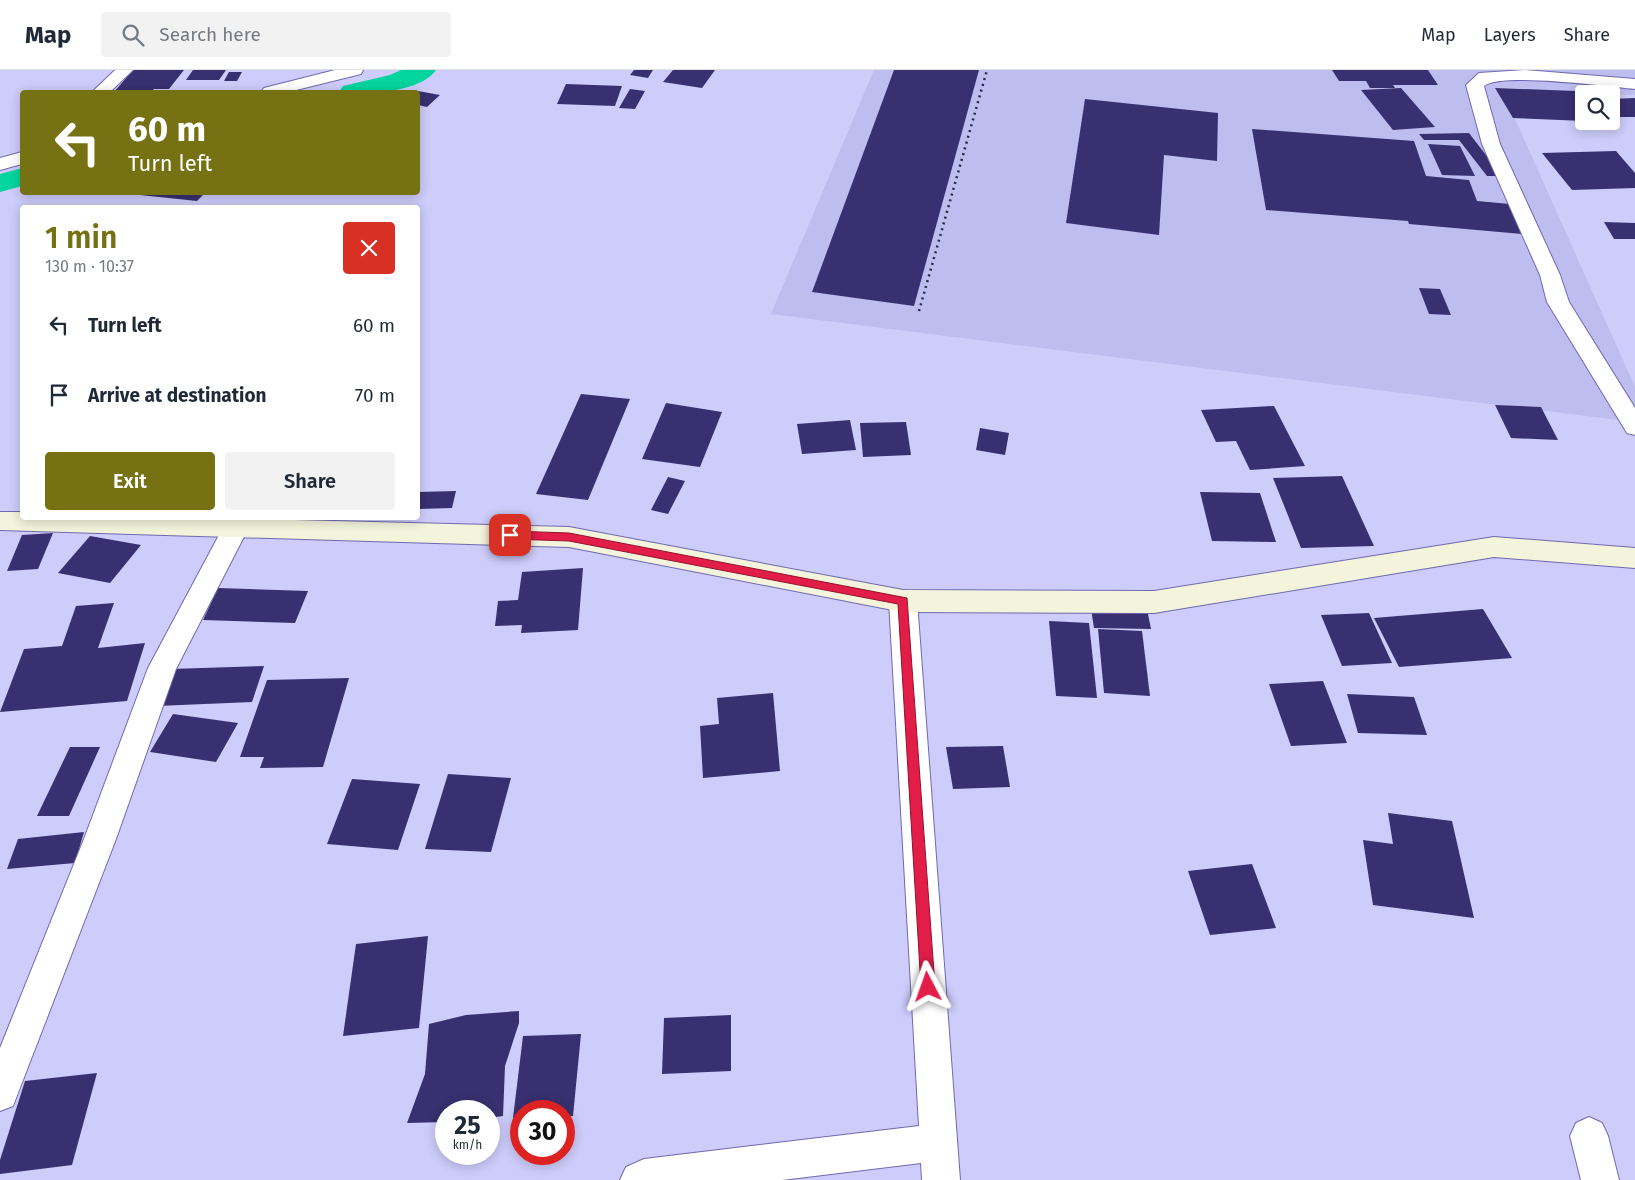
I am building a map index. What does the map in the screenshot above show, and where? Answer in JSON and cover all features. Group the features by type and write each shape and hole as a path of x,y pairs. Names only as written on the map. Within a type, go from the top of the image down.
{"street":[{"path":"102,90 125,70"},
{"path":"278,90 355,70"},
{"path":"1635,84 1527,75 1485,76 1475,85 1491,144 1550,275 1558,302 1635,427"},
{"path":"0,164 20,159"},
{"path":"0,521 569,537 903,601 1154,602 1494,547 1635,558"},
{"path":"0,1093 100,839 162,668 236,527"},
{"path":"903,601 941,1180"},
{"path":"1588,1136 1600,1180"},
{"path":"640,1180 938,1142"}],"shaded area":[{"path":"874,70 1635,70 1635,95 1620,95 1620,85 1575,85 1575,94 1503,92 1635,387 1635,422 771,314"}],"building":[{"path":"133,70 184,70 169,89 116,90"},
{"path":"193,70 226,70 219,80 186,80"},
{"path":"634,70 653,70 648,78 630,75"},
{"path":"673,70 715,70 702,88 663,82"},
{"path":"894,70 979,70 914,306 812,292"},
{"path":"1332,70 1428,70 1438,85 1393,85 1395,88 1370,88 1366,81 1339,81"},
{"path":"229,72 242,72 237,81 224,81"},
{"path":"566,84 622,86 615,106 557,104"},
{"path":"1401,88 1435,127 1393,130 1361,90"},
{"path":"1495,88 1575,91 1575,121 1513,118"},
{"path":"630,89 645,91 635,109 619,108"},
{"path":"420,92 440,95 427,107 420,105"},
{"path":"1635,98 1635,117 1620,117 1620,99"},
{"path":"1085,99 1218,113 1217,161 1164,155 1159,235 1066,223"},
{"path":"1252,129 1414,141 1426,176 1469,180 1477,201 1510,204 1522,234 1409,224 1408,221 1266,210"},
{"path":"1469,133 1502,176 1487,176 1459,140 1424,140 1419,134"},
{"path":"1428,144 1460,146 1475,176 1442,175"},
{"path":"1616,151 1635,173 1635,188 1572,190 1542,153"},
{"path":"140,195 203,195 197,201"},
{"path":"1604,222 1635,223 1635,239 1614,239"},
{"path":"1419,288 1440,289 1451,315 1429,314"},
{"path":"581,394 630,399 588,500 536,494"},
{"path":"666,403 722,412 700,467 642,459"},
{"path":"1495,405 1541,407 1558,440 1511,438"},
{"path":"1274,406 1305,466 1250,470 1236,441 1216,442 1201,410"},
{"path":"850,420 856,450 802,454 797,424"},
{"path":"906,422 911,455 863,457 860,423"},
{"path":"980,428 1009,433 1005,455 976,450"},
{"path":"1342,476 1374,546 1301,548 1273,478"},
{"path":"668,477 685,481 668,514 651,510"},
{"path":"456,491 452,508 420,509 420,492"},
{"path":"1200,492 1260,493 1276,542 1212,541"},
{"path":"53,533 38,569 7,571 22,535"},
{"path":"90,536 141,545 110,583 58,573"},
{"path":"583,568 578,630 521,633 522,625 495,626 498,601 518,600 522,572"},
{"path":"218,588 308,591 295,623 203,620"},
{"path":"1090,602 1146,604 1151,629 1094,628"},
{"path":"114,603 98,648 145,643 127,701 0,712 24,649 62,646 76,606"},
{"path":"1483,609 1512,658 1399,667 1374,618"},
{"path":"1369,613 1392,663 1342,666 1321,615"},
{"path":"1049,621 1089,623 1097,698 1056,696"},
{"path":"1098,629 1142,631 1150,696 1104,693"},
{"path":"264,666 252,702 157,706 171,669"},
{"path":"349,678 323,767 260,768 264,757 240,757 267,680"},
{"path":"1323,681 1347,743 1291,746 1269,684"},
{"path":"773,693 780,771 703,778 700,726 719,724 717,698"},
{"path":"1347,694 1414,697 1427,735 1358,733"},
{"path":"173,714 238,723 216,762 150,752"},
{"path":"1003,746 1010,787 953,789 946,747"},
{"path":"70,747 100,747 69,816 37,816"},
{"path":"448,774 511,778 491,852 425,849"},
{"path":"352,779 420,784 398,850 327,844"},
{"path":"1388,813 1452,821 1474,918 1373,905 1363,840 1393,844"},
{"path":"84,832 75,863 7,869 18,839"},
{"path":"1252,864 1276,928 1210,935 1188,871"},
{"path":"428,936 419,1028 343,1036 356,944"},
{"path":"519,1011 519,1023 505,1066 503,1116 500,1116 500,1100 435,1100 435,1122 407,1123 425,1074 429,1024 466,1015"},
{"path":"731,1015 731,1071 662,1074 664,1018"},
{"path":"581,1034 575,1100 515,1100 523,1036"},
{"path":"97,1073 72,1165 0,1174 0,1160 25,1081"}],"waterway":[{"path":"361,90 399,81 423,70"},
{"path":"0,183 20,178"}],"railway":[{"path":"919,311 987,70"}],"route":[{"path":"510,535 569,537 903,601 928,987"}]}
